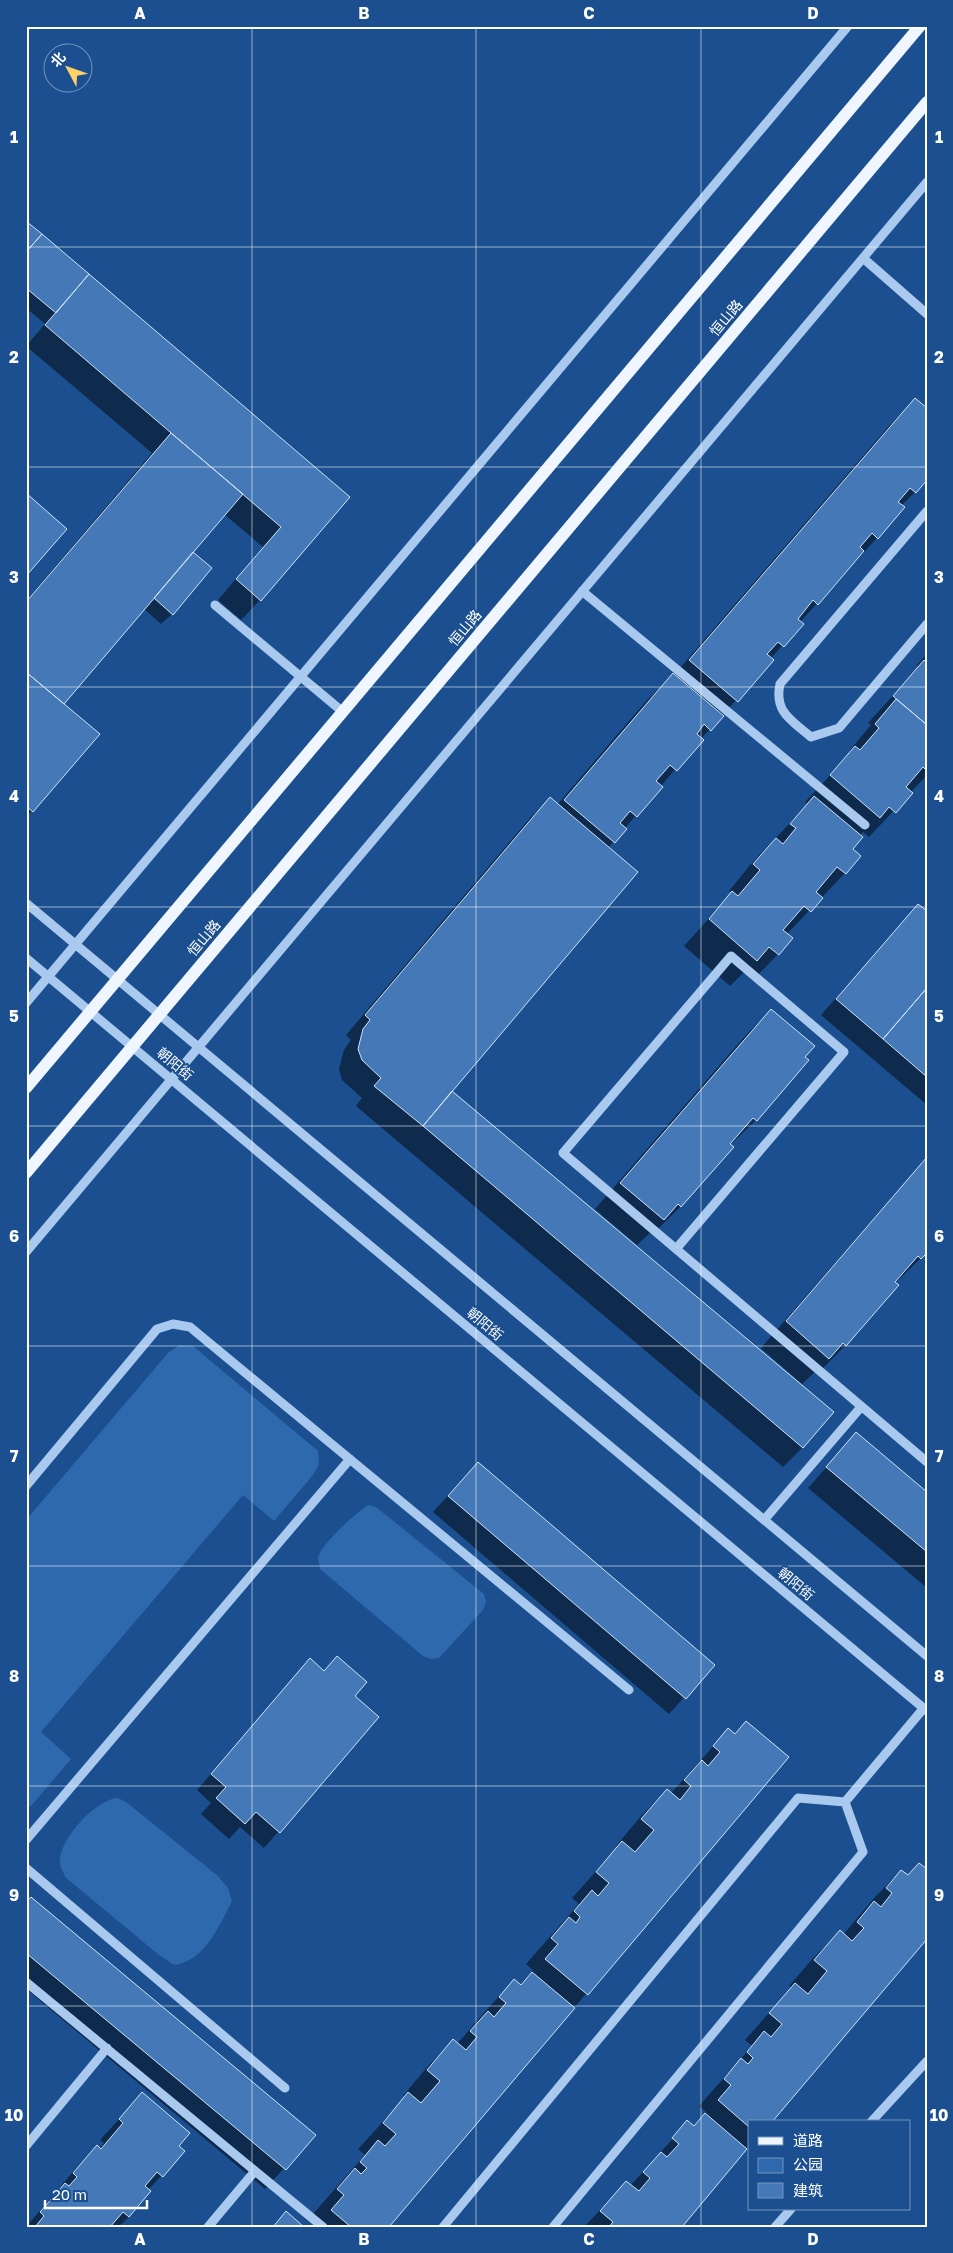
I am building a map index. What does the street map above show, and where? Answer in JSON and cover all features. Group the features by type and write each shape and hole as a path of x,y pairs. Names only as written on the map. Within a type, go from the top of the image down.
{"main road":[{"path":"26,1088 920,26"},
{"name":"恒山路","path":"26,1173 927,102"}],"street":[{"path":"26,1003 848,26"},
{"path":"26,1252 927,182"},
{"path":"863,258 927,314"},
{"path":"927,511 780,684 777,698 780,707 811,737 839,728 927,624"},
{"path":"582,591 865,825"},
{"path":"216,605 343,712"},
{"name":"朝阳街","path":"26,903 927,1656"},
{"path":"676,1249 844,1052 731,956 563,1153 676,1249 927,1462"},
{"name":"朝阳街","path":"26,958 925,1710"},
{"path":"26,1486 157,1329 173,1324 190,1326 629,1690"},
{"path":"764,1520 861,1406"},
{"path":"26,1840 350,1459"},
{"path":"845,1802 925,1710"},
{"path":"443,2227 798,1798 845,1802"},
{"path":"553,2227 864,1852 845,1802"},
{"path":"26,1868 286,2088"},
{"path":"26,1982 323,2227"},
{"path":"26,2146 107,2048"},
{"path":"873,2120 927,2062"},
{"path":"208,2227 255,2171"},
{"path":"775,2227 790,2210"}],"green space":[{"path":"180,1345 193,1346 318,1451 319,1464 313,1475 274,1521 243,1495 41,1732 71,1759 31,1806 26,1807 26,1520 168,1353"},
{"path":"368,1505 376,1507 484,1594 486,1602 483,1610 439,1658 431,1659 423,1656 320,1569 318,1558 325,1545"},
{"path":"118,1798 126,1802 218,1876 228,1888 232,1901 216,1931 202,1950 185,1962 174,1965 159,1955 65,1877 60,1864 61,1853 72,1832 80,1822 100,1805"}],"building":[{"path":"26,221 42,234 26,252"},
{"path":"42,234 89,274 56,313 26,288 26,252"},
{"path":"89,274 350,497 261,601 236,579 281,527 45,325"},
{"path":"915,398 927,408 927,480 916,493 910,488 898,502 905,507 878,539 872,533 860,547 864,551 818,605 813,600 798,619 804,624 784,647 778,642 767,654 774,660 738,702 689,660"},
{"path":"171,433 243,494 64,704 26,672 26,602"},
{"path":"26,493 67,529 26,576"},
{"path":"193,552 212,568 173,615 154,598"},
{"path":"924,660 927,662 927,725 893,696"},
{"path":"26,672 100,734 33,812 26,806"},
{"path":"673,673 724,716 711,731 704,724 697,734 704,740 677,771 670,765 656,781 663,787 637,817 630,811 620,823 627,829 615,843 564,800"},
{"path":"896,699 927,725 927,771 923,767 906,787 913,793 896,813 889,807 880,818 830,775 855,746 860,750 879,728 875,724"},
{"path":"814,796 863,837 853,849 861,856 846,874 837,867 816,892 823,898 811,912 804,906 783,930 793,938 779,955 769,947 757,961 709,919 732,891 738,896 760,870 753,864 776,838 783,844 796,828 790,824"},
{"path":"550,797 638,872 423,1126 374,1086 381,1078 362,1060 358,1049 363,1029 370,1020 365,1015"},
{"path":"918,904 927,911 927,988 883,1039 836,999"},
{"path":"925,990 927,991 927,1077 883,1039"},
{"path":"771,1009 815,1046 805,1057 809,1060 757,1121 753,1118 730,1144 734,1147 681,1207 678,1204 664,1220 620,1183"},
{"path":"452,1091 834,1412 803,1448 423,1126"},
{"path":"927,1157 927,1253 921,1259 918,1256 895,1282 899,1285 846,1346 843,1343 829,1359 786,1321"},
{"path":"856,1432 927,1492 927,1552 826,1467"},
{"path":"478,1462 715,1665 686,1699 448,1496"},
{"path":"337,1656 367,1682 355,1696 379,1717 280,1833 256,1812 245,1824 216,1798 226,1787 211,1774 310,1658 324,1671"},
{"path":"746,1721 789,1757 588,1995 545,1959 558,1944 551,1938 569,1917 576,1923 580,1917 574,1911 592,1890 598,1896 609,1883 596,1872 622,1841 635,1852 654,1830 641,1819 667,1789 680,1800 691,1786 684,1780 702,1760 708,1766 720,1752 713,1746 728,1728 735,1734"},
{"path":"919,1863 927,1869 927,1939 774,2120 748,2120 748,2126 718,2100 731,2085 724,2079 741,2058 748,2064 753,2058 747,2052 764,2031 771,2037 782,2024 769,2013 795,1983 808,1994 827,1971 814,1960 840,1930 852,1941 864,1928 857,1922 874,1901 881,1907 892,1893 886,1888 901,1870 908,1875"},
{"path":"31,1897 316,2135 286,2170 26,1953 26,1902"},
{"path":"532,1972 575,2008 389,2227 351,2227 331,2210 344,2195 337,2189 355,2168 361,2174 367,2168 360,2162 378,2140 385,2146 396,2134 383,2123 408,2092 421,2103 440,2081 427,2070 453,2039 466,2050 477,2037 470,2031 488,2011 494,2017 506,2003 499,1997 514,1979 521,1985"},
{"path":"142,2092 190,2133 179,2146 185,2151 163,2177 157,2172 145,2186 151,2191 129,2217 123,2212 110,2227 35,2227 44,2216 40,2212 65,2183 69,2186 77,2177 73,2173 97,2145 101,2149 123,2123 119,2119"},
{"path":"705,2113 747,2149 682,2227 609,2227 613,2222 600,2211 626,2181 639,2191 650,2178 643,2172 661,2152 667,2157 679,2144 672,2138 687,2120 694,2126"},
{"path":"286,2211 304,2227 273,2227"}]}
